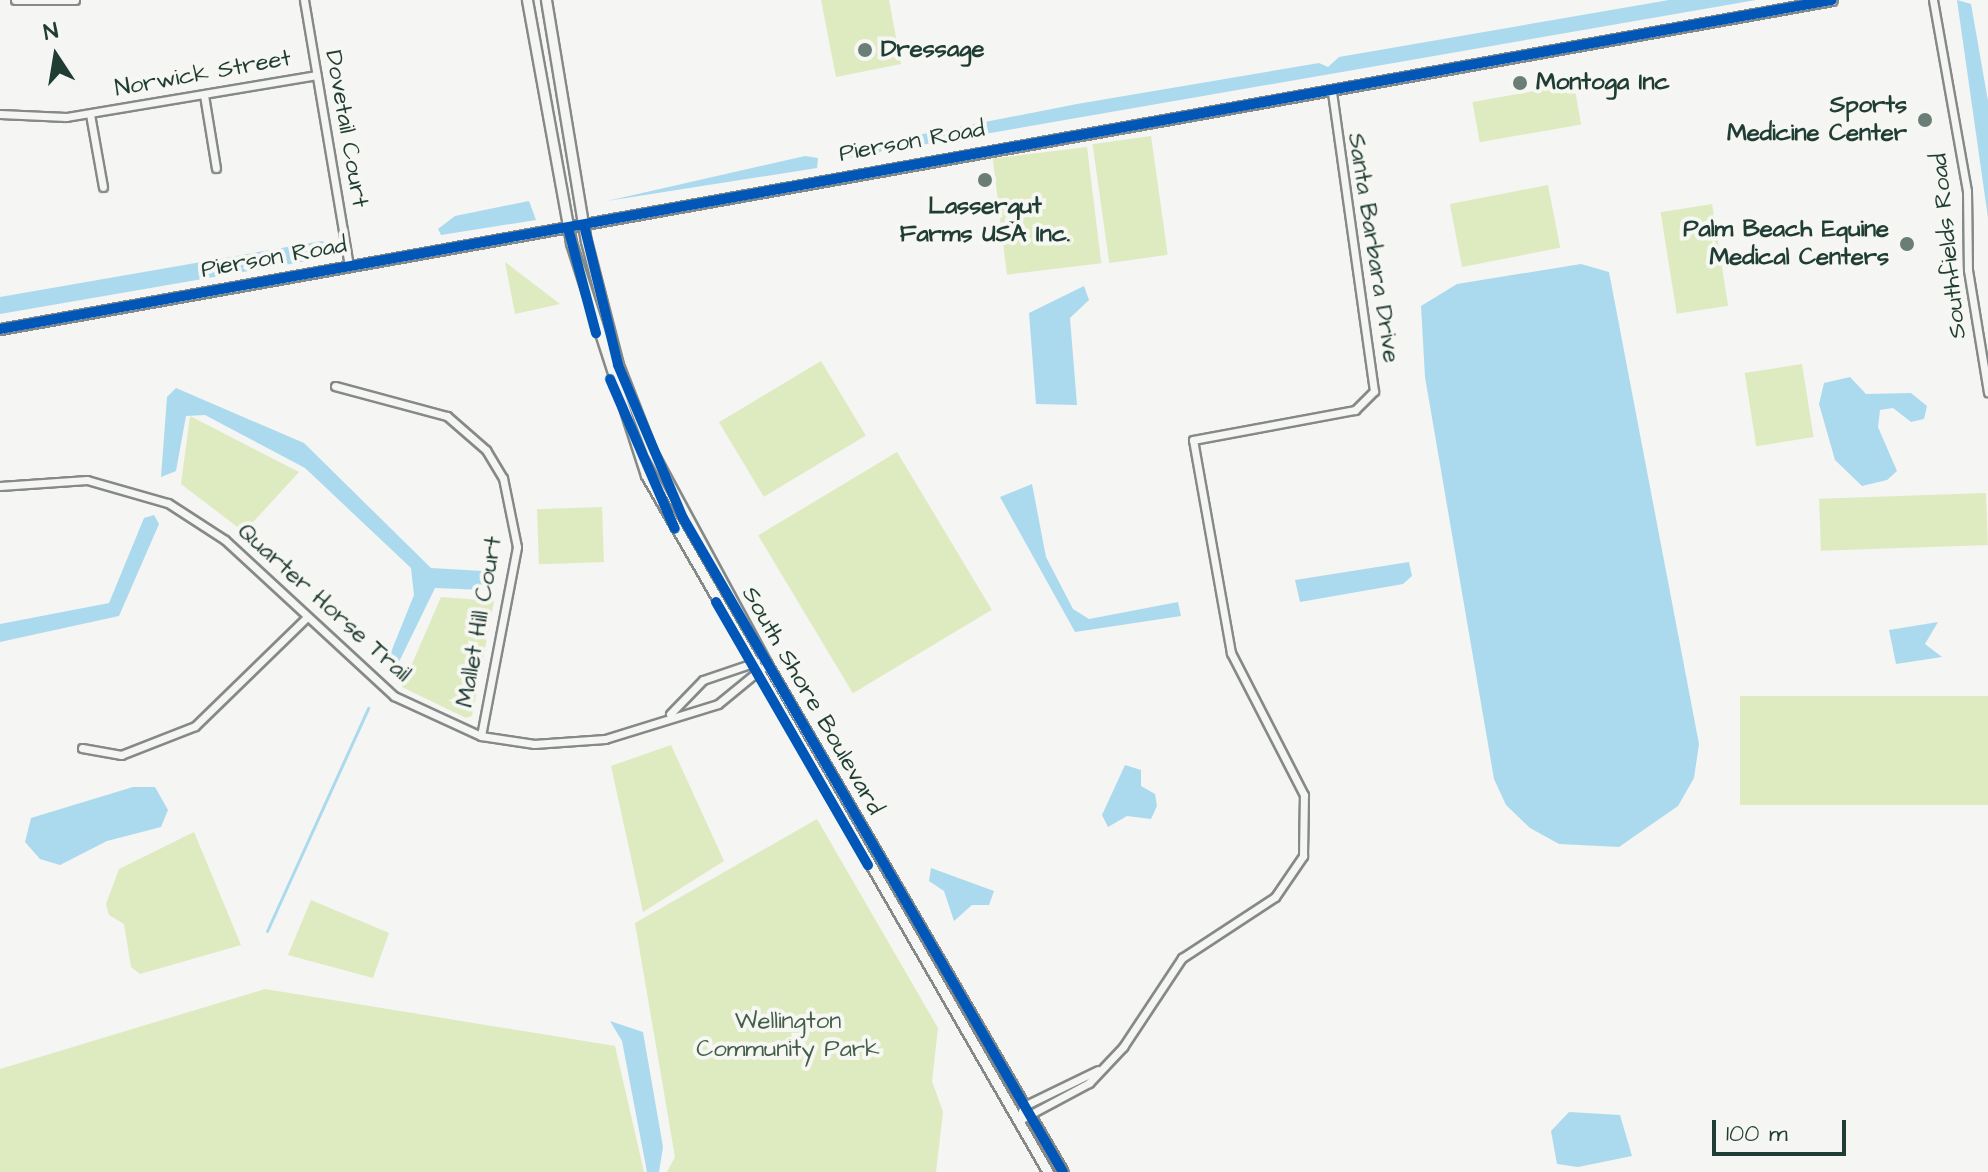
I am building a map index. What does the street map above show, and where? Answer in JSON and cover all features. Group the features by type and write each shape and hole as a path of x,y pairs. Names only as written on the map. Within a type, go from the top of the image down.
{"street":[{"path":"15,0 75,0"},
{"name":"Dovetail Court","path":"304,0 349,266"},
{"name":"South Shore Boulevard","path":"527,0 568,228 614,393 646,475 756,675 1048,1172"},
{"name":"South Shore Boulevard","path":"546,0 584,225 618,365 652,452 766,663 1063,1172"},
{"name":"Pierson Road","path":"0,329 1832,0"},
{"name":"Southfields Road","path":"1933,0 1967,191 1968,270 1988,392"},
{"name":"Norwick Street","path":"0,114 90,114 317,75"},
{"name":"Santa Barbara Drive","path":"1018,1121 1031,1118 1100,1070 1173,968 1275,897 1307,843 1304,795 1231,653 1193,440 1355,410 1374,391 1332,91"},
{"path":"204,95 216,168"},
{"path":"90,114 103,187"},
{"name":"Mallet Hill Court","path":"335,386 447,416 486,450 503,478 517,547 481,736"},
{"name":"Quarter Horse Trail","path":"0,486 87,480 153,496 212,529 394,696 481,736 588,742 669,714 718,704 756,675 766,663"},
{"path":"82,748 121,755 195,726 307,617"},
{"name":"Quarter Horse Trail","path":"669,714 703,680 749,662 766,663"},
{"name":"Santa Barbara Drive","path":"1024,1106 1100,1070"},
{"path":"1018,1121 1024,1106"}],"green space":[{"name":"Dressage","path":"821,0 889,0 901,64 836,77"},
{"path":"1574,84 1581,124 1480,142 1473,102"},
{"path":"1151,136 1168,255 1109,263 1093,144"},
{"path":"1087,147 1101,263 1007,275 993,159"},
{"path":"1548,185 1560,248 1462,267 1450,204"},
{"path":"1712,204 1728,306 1677,314 1661,212"},
{"path":"505,262 560,304 515,314"},
{"path":"821,361 866,436 764,497 719,422"},
{"path":"1802,364 1814,437 1756,446 1745,373"},
{"path":"190,416 299,472 244,532 181,484"},
{"path":"897,452 992,610 853,693 758,535"},
{"path":"1986,493 1988,545 1821,551 1819,499"},
{"path":"602,507 604,562 539,564 537,509"},
{"path":"441,597 494,601 472,716 466,718 402,687"},
{"path":"1740,696 1988,696 1988,805 1740,805"},
{"path":"671,745 724,861 643,912 611,766"},
{"name":"Wellington Community Park","path":"817,819 938,1028 932,1081 943,1112 936,1172 667,1172 675,1157 635,923"},
{"path":"194,832 241,945 140,974 131,967 124,924 109,915 106,904 119,869"},
{"path":"311,900 389,933 373,978 288,955"},
{"path":"265,989 615,1046 644,1172 0,1172 0,1069"}],"water":[{"path":"1669,0 1756,0 846,158 851,148 1077,104 1319,63 1328,67 1339,57"},
{"path":"1957,0 1971,4 1988,101 1988,218"},
{"path":"805,156 818,158 817,168 607,201"},
{"path":"529,201 536,220 441,235 438,229 455,216"},
{"path":"322,241 335,248 330,257 0,314 0,297"},
{"path":"1581,264 1609,272 1699,744 1694,778 1678,806 1619,847 1559,844 1530,828 1506,805 1494,779 1425,377 1421,306 1457,284"},
{"path":"1084,286 1089,300 1070,318 1077,405 1036,404 1029,313"},
{"path":"1850,377 1866,394 1911,393 1927,406 1924,419 1911,422 1893,408 1880,410 1878,427 1897,471 1887,480 1862,486 1835,460 1819,404 1824,383"},
{"path":"176,388 304,443 431,568 483,571 491,583 484,590 435,588 396,668 387,662 414,595 411,568 305,468 205,415 186,416 176,471 161,477 167,397"},
{"path":"1032,484 1046,557 1073,609 1089,619 1178,602 1181,616 1075,632 1000,497"},
{"path":"154,515 159,524 119,616 0,642 0,624 109,603 144,518"},
{"path":"1409,562 1412,576 1403,584 1300,602 1295,580"},
{"path":"1938,622 1925,644 1942,657 1896,664 1889,630"},
{"path":"1125,765 1141,770 1141,786 1155,794 1157,806 1151,819 1127,816 1108,827 1102,815"},
{"path":"133,787 155,787 168,810 161,827 107,841 60,865 40,859 25,842 31,818"},
{"path":"931,868 994,891 989,905 972,905 954,921 944,891 929,881"},
{"path":"610,1021 643,1032 663,1147 659,1172 647,1172 622,1041"},
{"path":"1569,1112 1620,1115 1632,1156 1578,1167 1557,1164 1551,1131"}],"waterway":[{"path":"267,931 368,708"}],"cycle path":[{"path":"0,329 1832,0"},
{"path":"584,225 618,365 683,518 1063,1172"},
{"path":"568,228 596,333"},
{"path":"610,379 675,529"},
{"path":"716,602 868,865"}],"place":[{"name":"Dressage","path":"865,50"},
{"name":"Montoga Inc","path":"1520,83"},
{"name":"Sports Medicine Center","path":"1925,120"},
{"name":"Lassergut Farms USA Inc.","path":"985,180"},
{"name":"Palm Beach Equine Medical Centers","path":"1907,244"}]}
